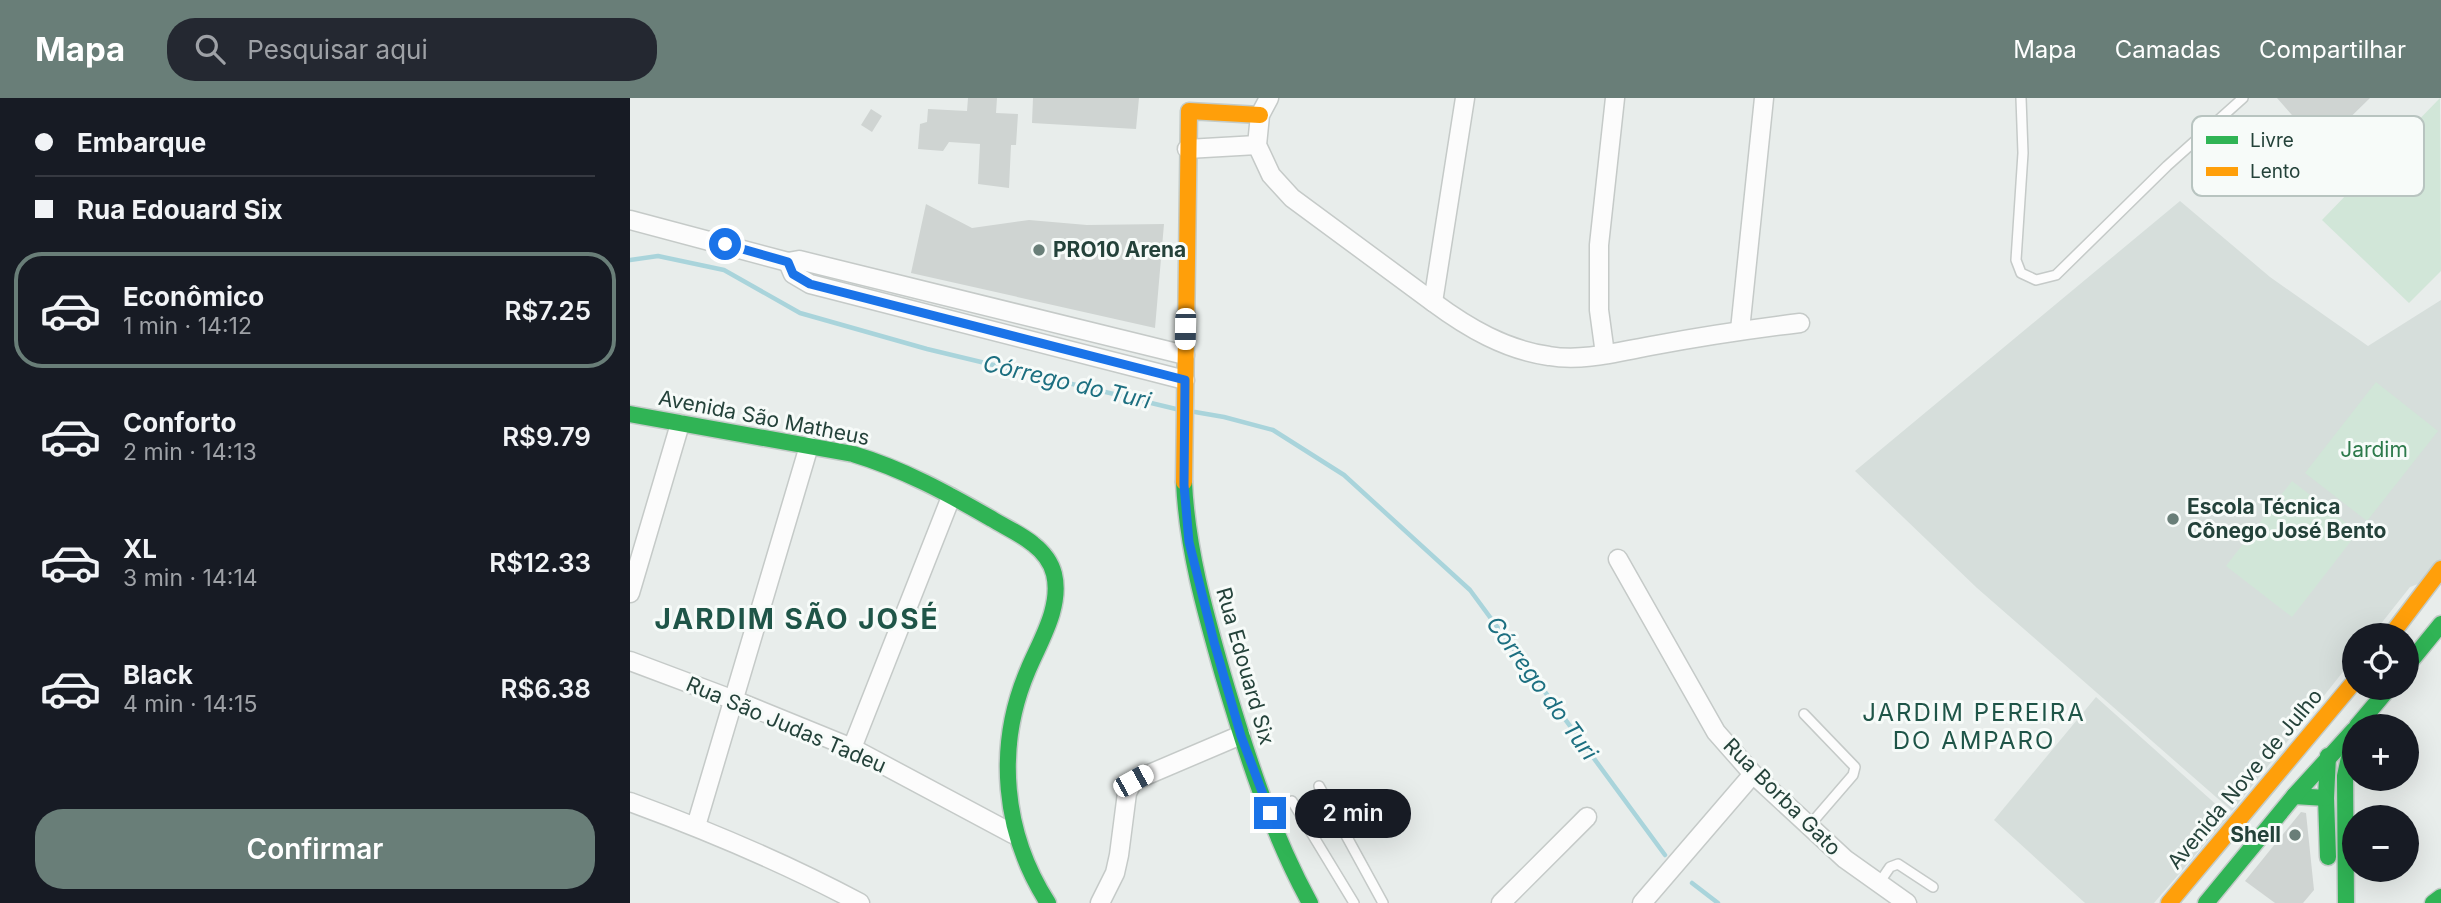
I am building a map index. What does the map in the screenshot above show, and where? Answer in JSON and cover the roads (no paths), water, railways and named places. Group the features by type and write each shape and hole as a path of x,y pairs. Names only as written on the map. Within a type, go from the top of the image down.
{"street":[{"path":"1269,98 1260,115 1257,145 1271,175 1292,198 1457,319 1493,340 1525,352 1581,358 1740,330 1800,323"},
{"path":"1433,302 1465,98"},
{"path":"1605,354 1599,310 1599,257 1615,98"},
{"path":"1740,330 1764,98"},
{"path":"1189,104 1260,115"},
{"name":"Rua Edouard Six","path":"1189,104 1184,485 1189,542 1241,736 1280,842 1310,903"},
{"path":"1187,149 1257,145"},
{"path":"630,220 788,262 799,260 1185,355"},
{"path":"788,262 793,274 810,284 1185,380"},
{"name":"Avenida São Matheus","path":"630,414 885,462 1032,543 1049,559 1055,583 1052,606 1022,685 1013,718 1009,751 1013,834 1037,888 1048,903"},
{"path":"630,593 680,424"},
{"path":"696,826 809,446"},
{"path":"852,748 950,497"},
{"name":"Rua Borba Gato","path":"1618,559 1716,732 1752,774 1845,859 1908,903"},
{"path":"2400,623 2441,569"},
{"path":"2419,651 2441,624"},
{"name":"Rua São Judas Tadeu","path":"630,661 852,748 1013,834"},
{"name":"Avenida Nove de Julho","path":"2169,903 2342,697"},
{"path":"2367,714 2379,700"},
{"path":"2329,877 2326,798 2328,756 2338,702"},
{"path":"1100,903 1115,873 1127,793 1133,781 1241,736"},
{"path":"2206,903 2342,741"},
{"path":"1642,903 1684,857 1752,774"},
{"path":"2344,791 2346,903"},
{"path":"2294,796 2326,798"},
{"path":"630,802 696,826 795,868 860,903"},
{"path":"1501,903 1587,817"},
{"path":"2433,903 2441,897"}],"lane":[{"path":"2021,98 2023,153 2016,260 2021,273 2036,280 2056,275 2192,144"},
{"path":"2223,116 2243,98"},
{"path":"1804,714 1855,766 1853,775 1809,826"},
{"path":"1319,786 1383,903"},
{"path":"1292,801 1354,903"},
{"path":"1879,883 1890,867 1898,864 1933,887"}],"waterway":[{"name":"Córrego do Turi","path":"630,260 658,256 724,270 800,313 927,349 1176,409"},
{"name":"Córrego do Turi","path":"1195,412 1273,430 1344,475 1470,590 1665,855"},
{"name":"Córrego do Turi","path":"1692,883 1718,903"}],"place":[{"name":"PRO10 Arena","path":"1039,250"},
{"name":"Escola Técnica Cônego José Bento","path":"2173,519"},
{"name":"Shell","path":"2295,835"}],"district":[{"name":"JARDIM SÃO JOSÉ","path":"797,619"},
{"name":"JARDIM PEREIRA DO AMPARO","path":"1974,727"}],"park label":[{"name":"Jardim","path":"2374,450"}]}
